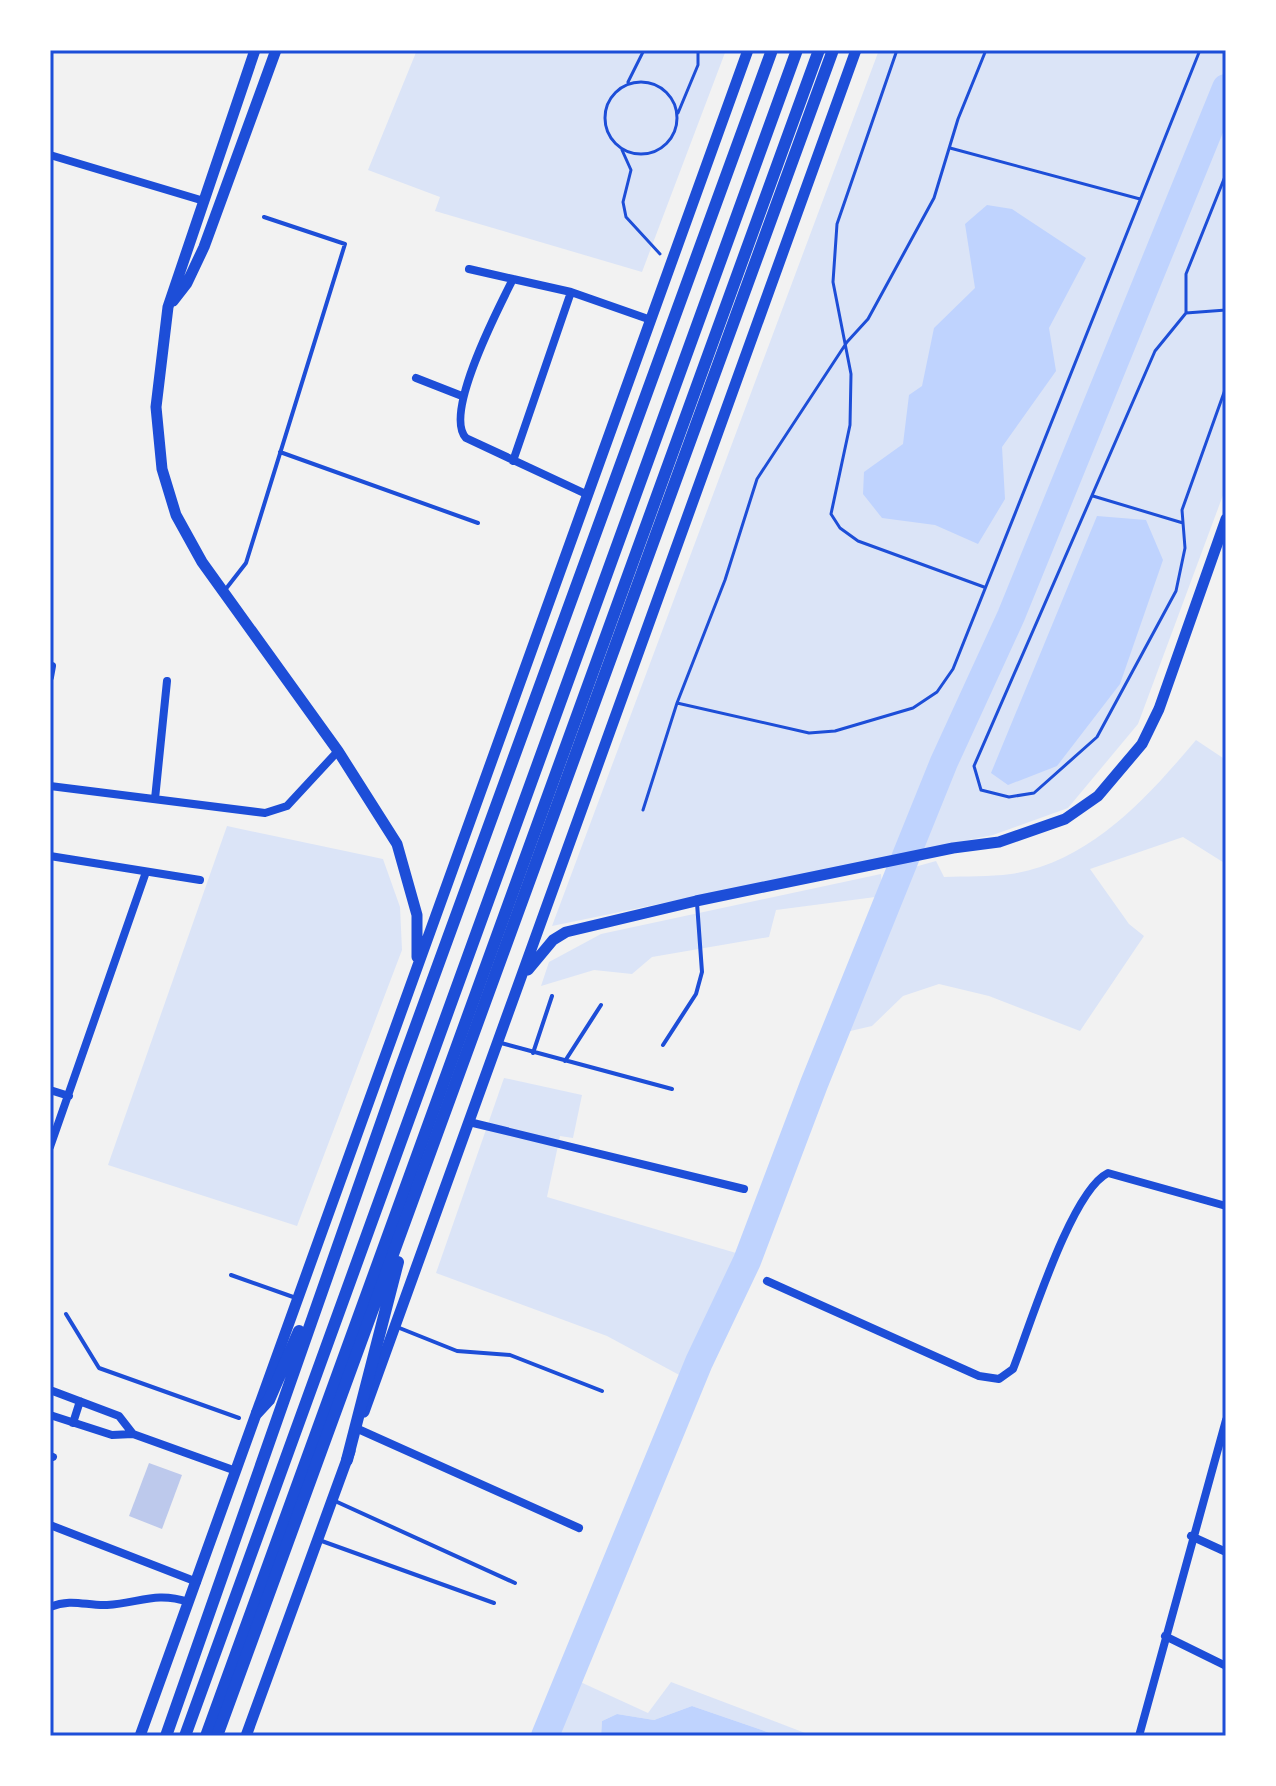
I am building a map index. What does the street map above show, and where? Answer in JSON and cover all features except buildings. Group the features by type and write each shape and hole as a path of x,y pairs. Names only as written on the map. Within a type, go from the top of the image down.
{"main road":[{"path":"255,50 168,307 156,407 162,469 188,540 383,817 406,869 417,915 416,972"},
{"path":"168,307 187,283 204,247 276,50"},
{"path":"142,1732 748,50"},
{"path":"166,1736 353,1201 772,50"},
{"path":"185,1736 797,50"},
{"path":"206,1736 819,50"},
{"path":"217,1736 833,50"},
{"path":"246,1736 856,50"},
{"path":"522,976 553,940 566,932 696,901 953,848 999,842 1065,819 1098,796 1142,744 1159,709 1226,519"},
{"path":"257,1413 269,1400 305,1317 335,1231 353,1201"},
{"path":"347,1460 412,1205"}],"street":[{"path":"50,155 204,201"},
{"path":"469,269 571,292 651,320"},
{"path":"513,279 462,396 461,433 479,445 586,494"},
{"path":"513,461 571,292"},
{"path":"416,378 462,396"},
{"path":"50,677 52,666"},
{"path":"155,799 167,681"},
{"path":"50,786 265,813 287,806 338,751"},
{"path":"50,856 200,880"},
{"path":"50,1147 146,872"},
{"path":"50,1090 69,1096"},
{"path":"469,1122 744,1189"},
{"path":"767,1281 979,1376 999,1379 1013,1369 1066,1232 1094,1179 1108,1173 1226,1206"},
{"path":"50,1390 119,1416 133,1434"},
{"path":"73,1423 80,1401"},
{"path":"50,1415 112,1435 133,1434 236,1471"},
{"path":"1139,1736 1191,1536 1224,1435 1226,1420"},
{"path":"358,1429 579,1528"},
{"path":"50,1525 197,1582"},
{"path":"1191,1536 1226,1552"},
{"path":"50,1607 79,1600 114,1604 157,1595 189,1602"},
{"path":"1165,1636 1226,1666"}],"lane":[{"path":"223,592 246,563 345,244 264,217"},
{"path":"280,452 478,523"},
{"path":"663,1045 696,994 702,972 696,901"},
{"path":"533,1053 552,996"},
{"path":"565,1061 601,1005"},
{"path":"498,1042 672,1089"},
{"path":"231,1275 298,1299"},
{"path":"66,1314 99,1368 239,1418"},
{"path":"395,1326 457,1351 510,1355 602,1391"},
{"path":"332,1500 515,1583"},
{"path":"318,1540 494,1603"}],"path":[{"path":"644,50 627,84 610,99 605,110 607,133 622,150 631,170 623,202 626,217 662,257"},
{"path":"622,150 645,155 657,152 674,134 677,116 698,65 698,50"},
{"path":"897,50 837,224 833,282 851,374 850,425 831,514 840,528 858,541 984,587"},
{"path":"643,810 677,703 725,580 757,479 847,342 868,319 934,198 958,119 986,50"},
{"path":"677,703 809,733 835,731 913,708 937,692 953,669 1200,50"},
{"path":"627,84 639,82 663,89 671,98 677,116"},
{"path":"950,148 1141,199"},
{"path":"1226,174 1186,274 1186,313 1155,351 974,766 981,790 1009,797 1034,793 1097,737 1176,591 1185,548 1182,510 1226,387"},
{"path":"1186,313 1226,310"},
{"path":"1093,496 1183,523"}],"shaded area":[{"path":"417,50 726,50 642,272 435,211 440,197 368,170"},
{"path":"879,50 1226,50 1226,487 1138,724 1068,808 993,835 552,926"},
{"path":"1196,740 1226,760 1226,864 1183,837 1090,869 1129,924 1144,936 1080,1031 989,996 939,984 903,996 872,1026 846,1032 911,868 936,861 944,877 994,876 1040,867 1066,856 1091,842 1137,805"},
{"path":"227,826 383,859 400,907 402,950 297,1226 108,1165"},
{"path":"881,874 883,896 776,910 769,937 652,957 632,974 594,970 541,986 549,962 601,934"},
{"path":"504,1078 582,1095 573,1138 560,1136 547,1197 736,1253 683,1377 607,1336 436,1273"},
{"path":"576,1680 648,1713 671,1682 813,1736 779,1736 692,1706 654,1720 617,1714 602,1721 601,1736 556,1736"}],"water":[{"path":"987,205 1012,209 1086,258 1049,328 1056,371 1002,447 1005,499 978,544 935,525 882,518 863,494 864,472 903,444 909,395 922,386 934,328 975,288 965,224"},
{"path":"1097,516 1146,520 1163,560 1120,684 1057,766 1008,785 991,773"},
{"path":"692,1706 779,1736 601,1736 602,1721 617,1714 654,1720"}],"waterway":[{"path":"545,1736 699,1362 747,1261 814,1084 944,762 1011,616 1226,88"}]}
